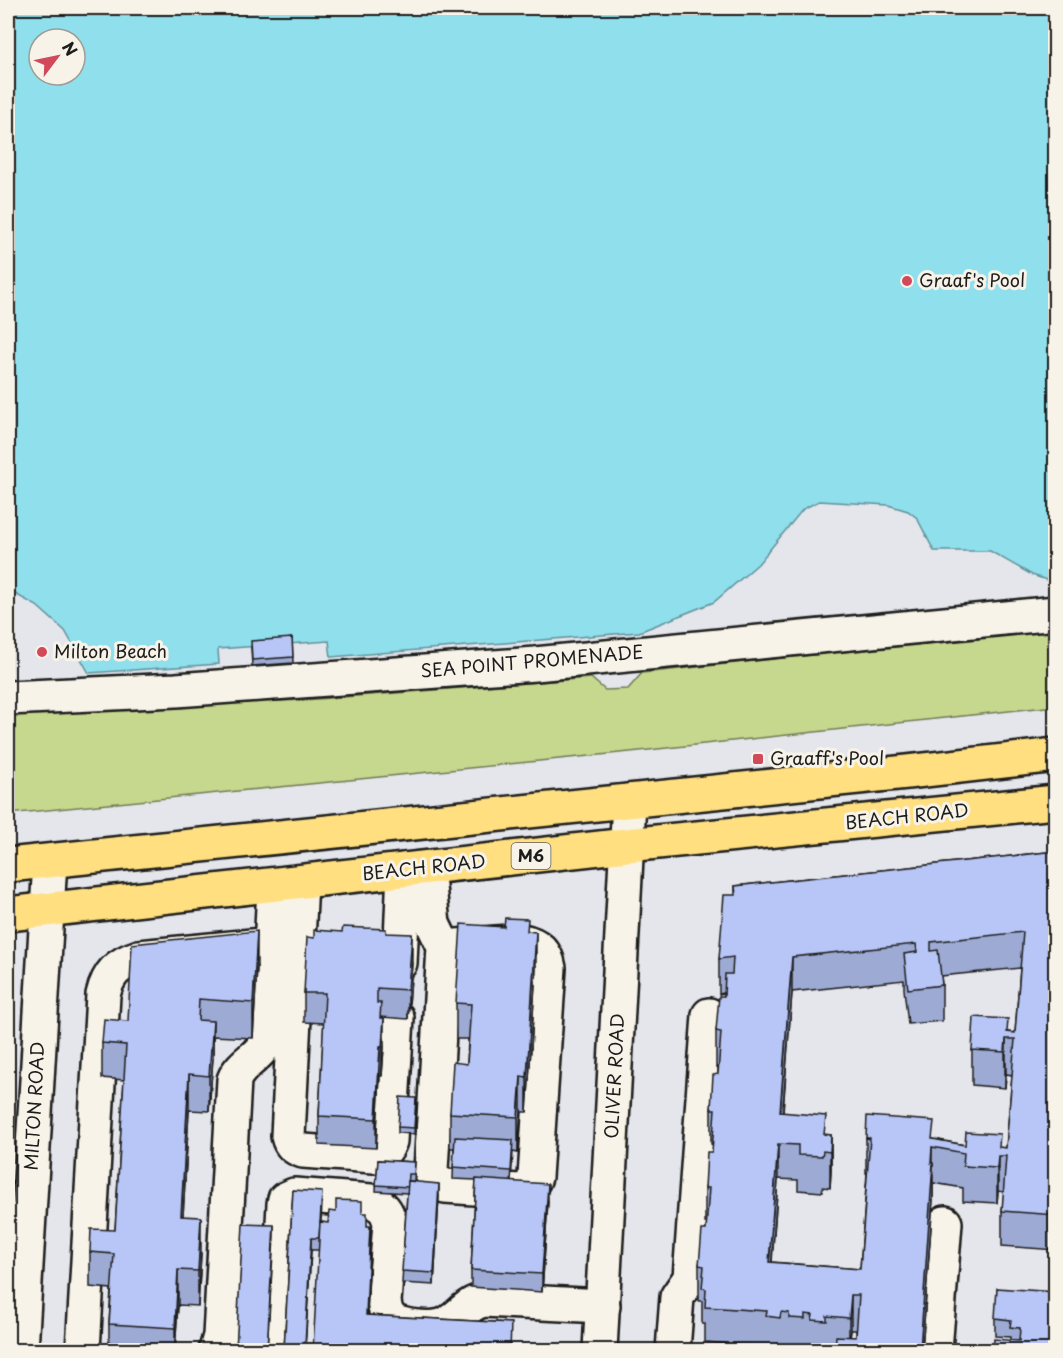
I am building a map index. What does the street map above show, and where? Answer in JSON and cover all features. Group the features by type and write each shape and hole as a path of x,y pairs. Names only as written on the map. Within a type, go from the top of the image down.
{"main road":[{"path":"8,865 1056,755"},
{"name":"BEACH ROAD","path":"8,914 627,845 1056,802"}],"street":[{"name":"SEA POINT PROMENADE","path":"8,698 176,690 535,664 1056,613"},
{"name":"OLIVER ROAD","path":"600,1350 629,801"},
{"name":"MILTON ROAD","path":"21,1350 50,861"},
{"path":"415,869 433,924 444,947 430,1170 432,1177 445,1186 526,1190 532,1185 535,1177 549,968 547,957 532,943 522,941 444,947"},
{"path":"400,963 415,869"},
{"path":"216,1350 220,1336 234,1080 243,1065 260,1053 265,1046 272,944 288,883"},
{"path":"288,883 288,1136 295,1149 374,1156 388,1149 397,1018"},
{"path":"83,1350 103,995 106,982 114,970 125,962 139,957 272,944"},
{"path":"673,1350 677,1297 690,1278 709,1015"},
{"path":"276,1350 284,1204 289,1196 294,1195 371,1201 381,1205 390,1223 384,1302 386,1312 392,1320 402,1324 442,1326 474,1302 484,1300 603,1306"},
{"path":"935,1350 945,1223"}],"green space":[{"path":"1055,629 1055,706 630,752 8,814 8,713 304,700 591,678 605,690 628,689 642,673"}],"water":[{"path":"8,8 1055,8 1055,583 1032,575 990,551 934,551 917,518 908,511 888,505 819,501 803,509 758,564 714,602 639,632 331,657 329,641 218,649 219,664 89,673 65,631 37,606 8,590"}],"building":[{"path":"292,638 293,657 252,660 251,641"},
{"path":"1056,851 1056,1215 1002,1211 1006,1156 998,1156 997,1168 963,1166 964,1153 932,1147 931,1163 933,1163 920,1350 835,1350 836,1336 856,1337 859,1295 851,1295 849,1318 827,1316 827,1321 812,1320 813,1315 805,1314 805,1319 789,1318 789,1313 781,1312 780,1318 766,1316 767,1311 705,1307 706,1289 702,1288 704,1266 699,1265 702,1230 706,1230 709,1188 705,1188 707,1152 712,1152 715,1109 711,1109 713,1075 718,1074 721,1032 716,1031 719,996 724,996 725,974 732,974 733,957 719,959 724,895 736,895 735,886","holes":["1023,932 1015,1033 1007,1032 1008,1019 974,1017 972,1050 1005,1052 1006,1039 1015,1039 1006,1148 999,1147 1000,1134 966,1132 965,1145 932,1139 934,1121 867,1116 866,1138 870,1138 860,1269 769,1262 778,1144 798,1145 798,1155 822,1156 823,1151 830,1152 831,1135 824,1134 826,1116 780,1112 792,957 916,944 917,952 904,954 908,989 942,985 938,950 931,951 931,942"]},
{"path":"505,918 528,919 527,931 536,932 527,1077 521,1076 518,1117 450,1113 453,1062 467,1064 471,1004 456,1003 461,924 504,927"},
{"path":"343,927 386,929 386,933 412,934 408,990 377,988 377,1003 381,1003 380,1018 384,1018 376,1119 319,1116 325,993 304,993 307,937 314,938 314,930 342,932"},
{"path":"257,931 253,1003 199,999 198,1020 213,1021 209,1076 189,1074 181,1216 201,1217 198,1271 178,1270 175,1328 109,1324 114,1254 90,1252 91,1229 115,1230 126,1045 102,1043 104,1019 128,1021 132,944"},
{"path":"400,1097 416,1098 414,1128 398,1127"},
{"path":"455,1137 513,1140 511,1171 453,1167"},
{"path":"378,1160 415,1162 414,1174 409,1174 408,1187 376,1185"},
{"path":"476,1179 548,1184 542,1274 471,1270"},
{"path":"408,1181 439,1184 434,1273 402,1271"},
{"path":"293,1190 322,1192 319,1238 311,1238 305,1345 314,1345 313,1350 284,1350"},
{"path":"336,1200 362,1201 362,1213 367,1213 367,1226 370,1226 366,1315 511,1323 510,1350 313,1350 320,1222 328,1223 329,1211 336,1212"},
{"path":"243,1224 274,1225 267,1350 236,1350"},
{"path":"997,1288 1056,1292 1056,1350 993,1350 994,1339 1019,1341 1020,1328 1010,1327 1011,1320 995,1318"}],"place":[{"name":"Graaf's Pool","path":"907,281"},
{"name":"Milton Beach","path":"42,652"},
{"name":"Graaff's Pool","path":"758,759"}]}
